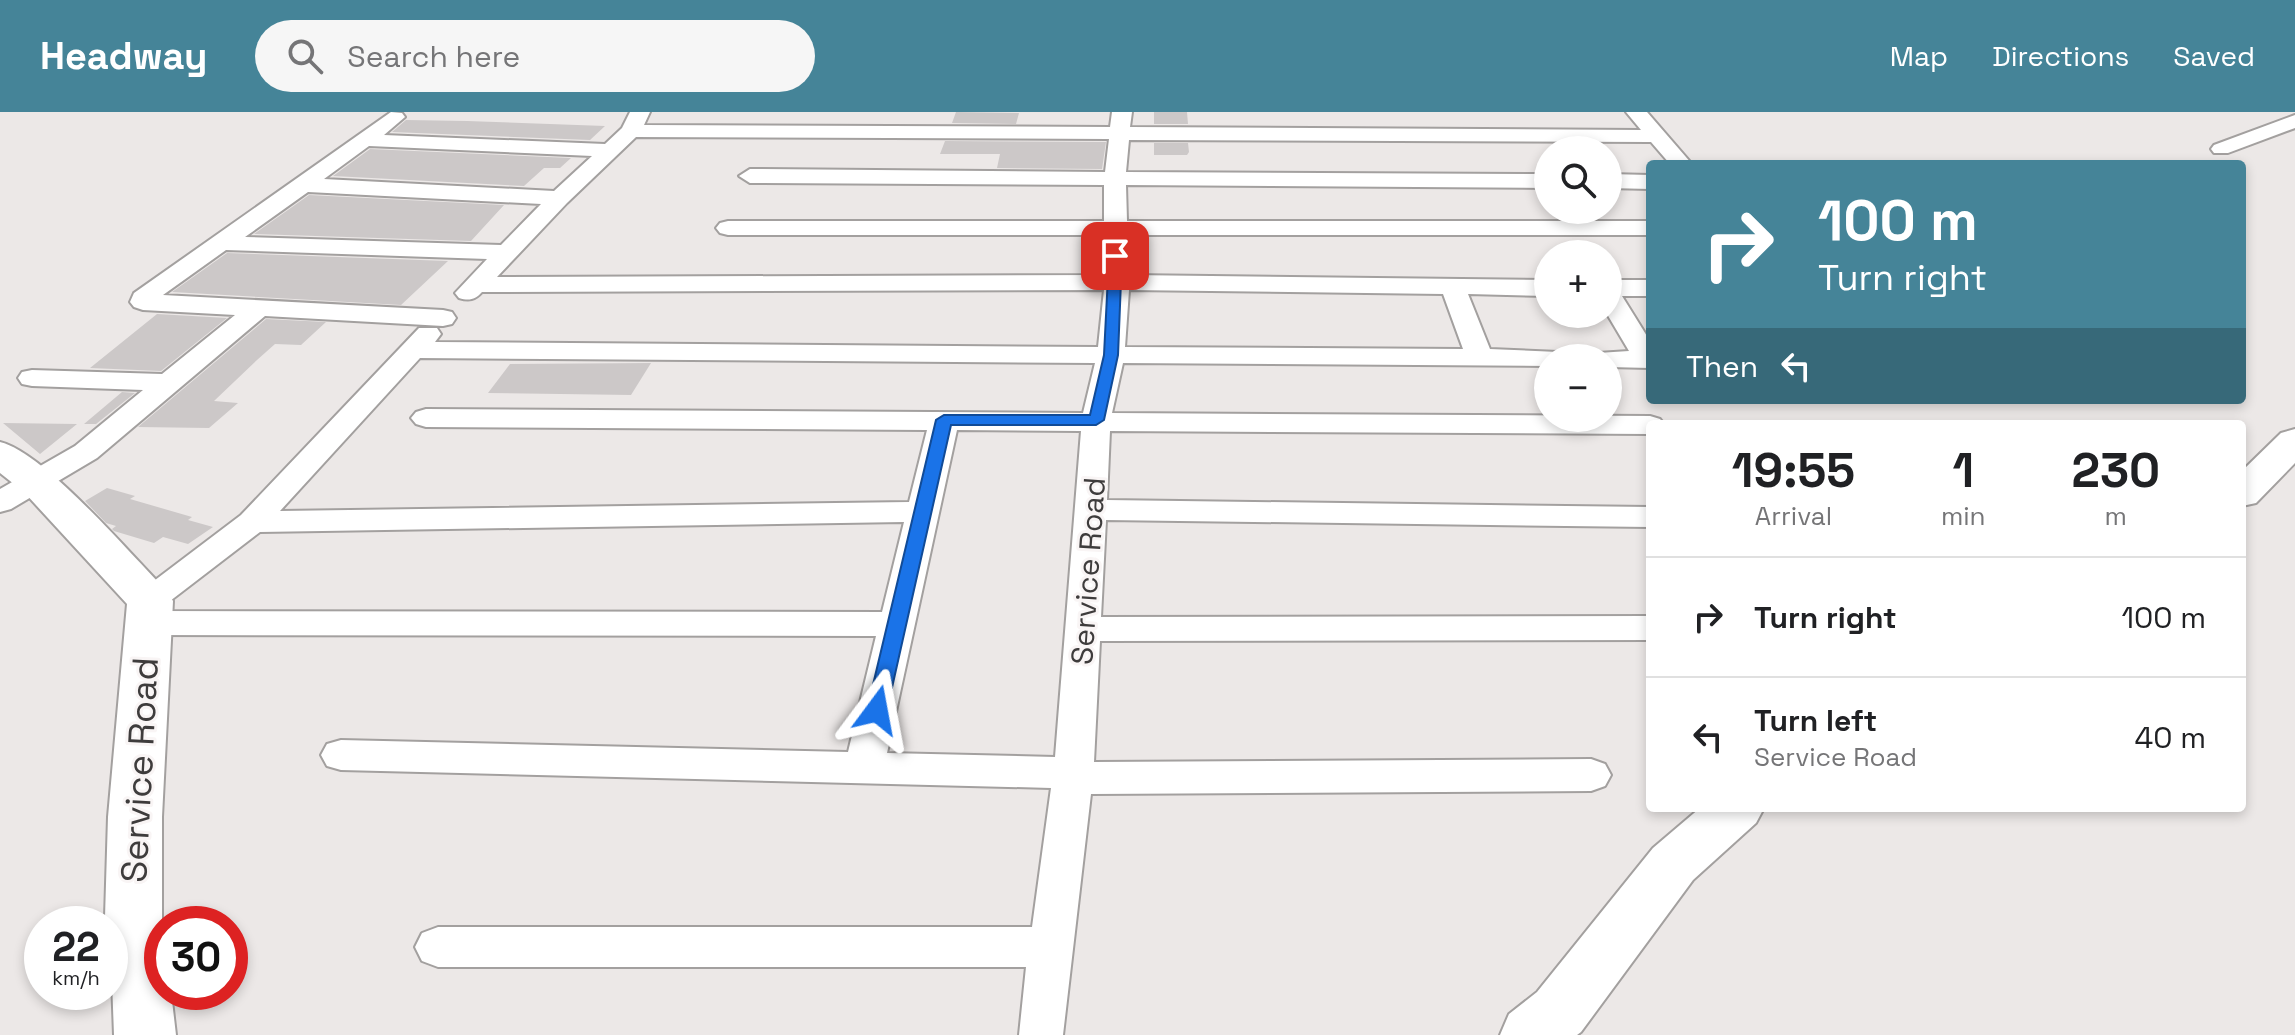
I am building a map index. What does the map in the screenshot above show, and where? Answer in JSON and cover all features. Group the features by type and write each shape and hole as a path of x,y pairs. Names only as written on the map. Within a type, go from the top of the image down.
{"street":[{"path":"1018,133 1025,112"},
{"path":"1636,112 1677,160"},
{"path":"395,117 224,243 159,286 143,298 143,302 443,318"},
{"path":"149,612 252,522 506,252 636,121 1018,133 1121,122 1534,179"},
{"path":"2221,149 2295,121"},
{"name":"Service Road","path":"1041,1031 1073,776 1085,629 1096,420 1111,355 1117,282 1115,178 1121,122"},
{"path":"750,176 1115,178 1400,158 1523,137 1654,136"},
{"path":"1523,137 1534,156"},
{"path":"364,140 609,150"},
{"path":"1622,181 1646,182"},
{"path":"303,185 559,198"},
{"path":"728,228 1646,228"},
{"path":"1281,228 1297,286"},
{"path":"224,243 506,252"},
{"path":"475,285 1117,282 1534,288"},
{"path":"1453,288 1479,357"},
{"path":"1622,289 1646,288"},
{"path":"0,502 38,483 86,452 260,307"},
{"path":"1622,314 1646,355"},
{"path":"413,350 1534,358"},
{"path":"1622,359 1646,360"},
{"path":"32,378 170,383"},
{"path":"426,418 1646,425"},
{"path":"864,768 944,420"},
{"path":"2246,490 2295,441"},
{"path":"0,454 38,483 149,612 897,624"},
{"path":"1092,510 1646,517"},
{"path":"252,522 923,512"},
{"name":"Service Road","path":"145,1035 134,903 135,817 149,612"},
{"path":"1085,629 1646,628"},
{"path":"341,755 1073,776 1591,775"},
{"path":"1531,1035 1559,1012 1673,864 1732,812"},
{"path":"438,947 1052,947"}],"building":[{"path":"956,112 1019,113 1016,124 952,123"},
{"path":"1154,112 1187,112 1188,124 1154,124"},
{"path":"406,120 605,126 590,140 392,132"},
{"path":"945,141 1106,142 1102,169 997,168 1000,154 940,154"},
{"path":"1154,143 1188,143 1189,152 1187,155 1154,155"},
{"path":"370,149 571,158 560,168 544,168 524,186 333,176"},
{"path":"309,195 504,205 471,241 254,234"},
{"path":"227,253 448,261 401,305 172,292"},
{"path":"157,314 227,318 161,371 90,368"},
{"path":"266,319 326,322 301,345 275,344 257,360 214,401 238,403 209,428 138,427"},
{"path":"651,363 631,395 488,393 510,364"},
{"path":"122,392 135,393 96,424 84,424"},
{"path":"3,423 77,424 40,454"},
{"path":"107,488 213,527 188,544 163,537 154,543 114,531 112,529 116,526 106,523 85,501"}],"route":[{"path":"877,710 944,420 1096,420 1111,355 1117,282 1115,256"}]}
